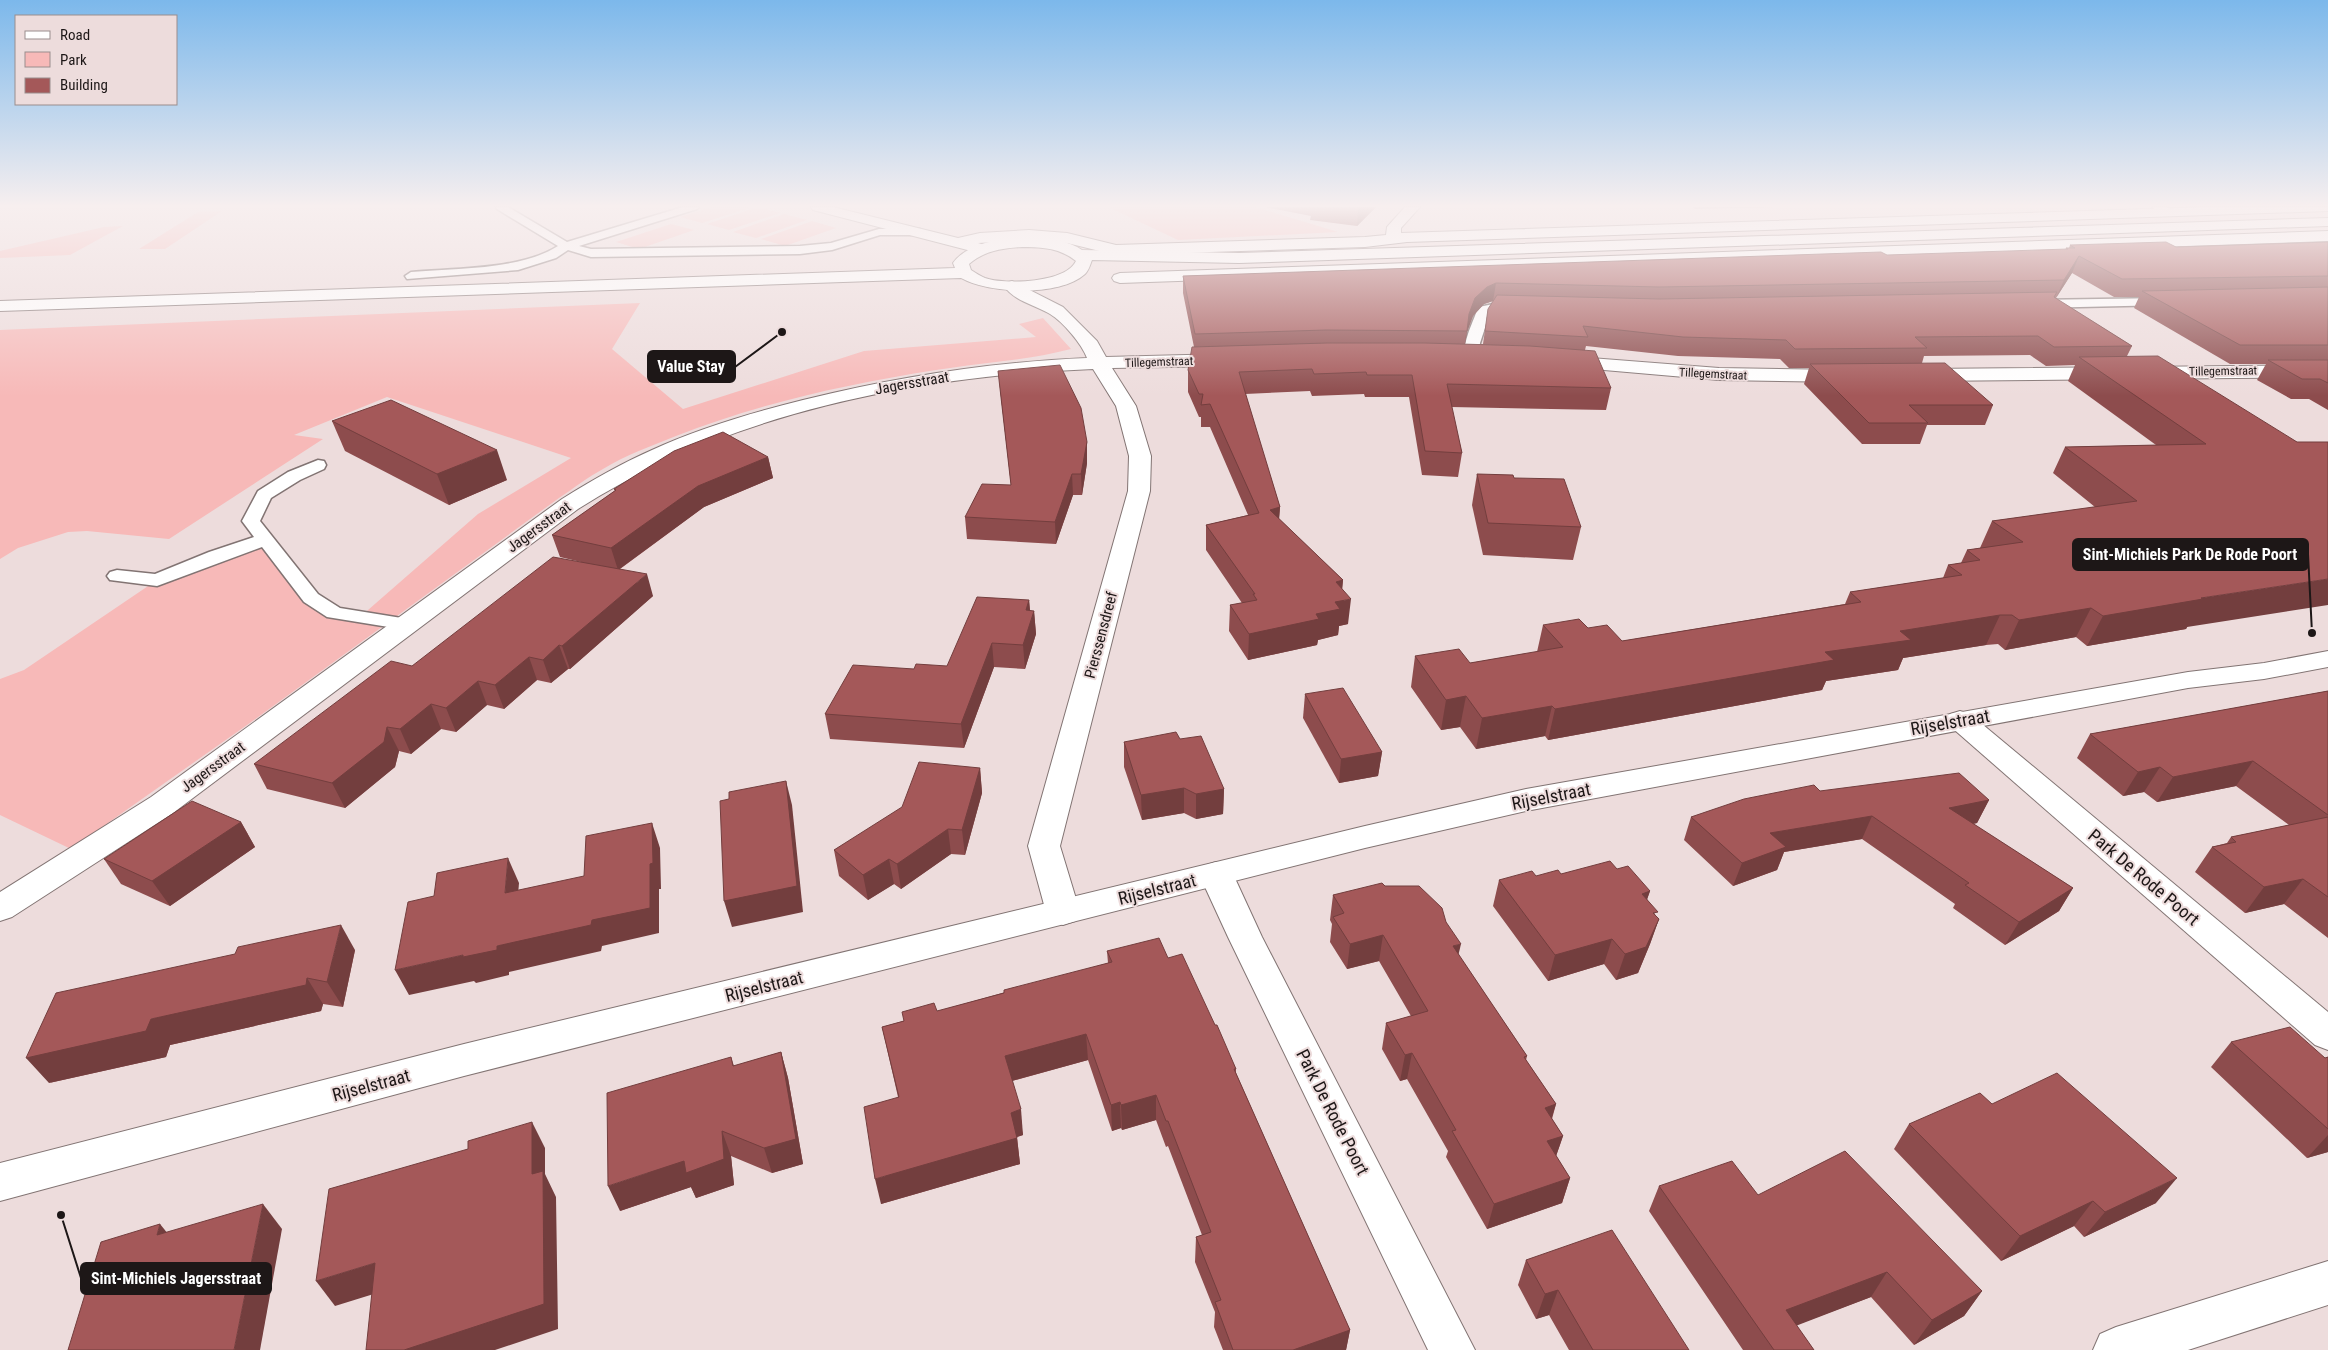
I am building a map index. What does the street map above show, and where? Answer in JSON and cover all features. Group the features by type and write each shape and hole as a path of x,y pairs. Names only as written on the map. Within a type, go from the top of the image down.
{"street":[{"path":"0,291 411,276 649,270"},
{"path":"0,306 868,270"},
{"path":"969,270 985,282 1012,286 1049,283 1070,276 1075,270"},
{"path":"1120,278 1176,270"},
{"path":"1049,283 1058,311"},
{"path":"1012,286 1022,294 1058,311 1091,345 1099,363"},
{"name":"Tillegemstraat","path":"1099,363 1241,359"},
{"name":"Tillegemstraat","path":"1550,361 1719,374 1859,376"},
{"name":"Jagersstraat","path":"0,908 82,858 162,805 600,484 658,453 714,431 774,413 900,385 989,371 1099,363"},
{"name":"Pierssensdreef","path":"1063,912 1044,846 1139,491 1141,473 1136,437 1126,406 1099,363"},
{"name":"Tillegemstraat","path":"1899,376 2328,371"},
{"name":"Rijselstraat","path":"0,1182 464,1060 1216,874 1526,800 2188,680 2264,671 2328,660"},
{"name":"Park De Rode Poort","path":"1960,720 2328,1034"},
{"name":"Park De Rode Poort","path":"1216,874 1245,937 1452,1350"},
{"path":"2116,1350 2328,1283"}],"lane":[{"path":"411,276 475,270"},
{"path":"2023,304 2176,301"},
{"path":"1472,357 1473,343 1484,310 1498,307 1527,307"},
{"path":"318,465 294,476 264,495 251,521 268,539 311,598 334,613 407,624"},
{"path":"117,576 157,580 216,556 268,539"}],"green space":[{"path":"640,303 612,349 683,409 864,351 1036,337 1019,324 1043,318 1071,349 1020,359 953,367 837,388 772,404 708,424 639,451 586,479 247,725 71,849 0,815 0,679 24,670 157,580 267,539 311,598 360,617 478,514 571,458 387,397 294,435 323,439 169,539 87,531 68,532 18,548 0,559 0,330"}],"building":[{"path":"1358,270 2070,270 2064,280 1659,287 1496,283 1487,287 1475,298 1469,314 1467,331 1326,330 1195,334 1183,276"},
{"path":"2105,270 2328,270 2328,276 2122,279"},
{"path":"2328,287 2328,345 2240,345 2142,291"},
{"path":"2057,292 2054,297 2132,346 2054,347 2038,336 1915,337 1927,348 1795,349 1786,340 1683,337 1583,326 1588,337 1485,331 1488,309 1497,295 1659,299"},
{"path":"1327,343 1530,346 1595,351 1611,388 1447,384 1462,453 1425,451 1412,375 1367,375 1366,372 1314,374 1312,369 1239,372 1280,507 1270,510 1343,580 1336,582 1351,599 1335,602 1340,609 1316,614 1319,619 1249,634 1230,605 1257,600 1253,594 1255,594 1206,525 1259,513 1210,404 1201,405 1203,394 1199,394 1188,370 1192,347"},
{"path":"2158,356 2297,442 2328,442 2328,579 2201,598 2203,599 2103,616 2091,608 2019,620 2012,615 2000,615 1900,631 1911,640 1825,652 1834,660 1555,709 1552,706 1482,718 1466,696 1446,700 1415,656 1459,649 1470,663 1563,647 1543,625 1579,619 1588,628 1607,625 1622,641 1861,602 1850,592 1962,575 1948,565 1980,560 1967,550 2023,542 1992,521 2137,501 2065,447 2206,444 2079,357"},
{"path":"2268,360 2328,360 2328,383 2320,379 2302,379"},
{"path":"1945,363 1993,405 1909,405 1928,423 1869,423 1810,364"},
{"path":"1060,365 1081,408 1087,442 1081,474 1072,474 1055,522 965,517 982,484 1011,485 998,371"},
{"path":"391,400 497,450 437,474 332,421"},
{"path":"723,432 768,457 698,486 611,548 552,535 616,490 614,489 674,451"},
{"path":"1477,474 1513,475 1514,478 1564,479 1581,527 1488,523"},
{"path":"553,557 647,574 543,660 529,657 495,685 478,681 446,708 431,704 400,729 387,727 384,742 332,783 254,764 391,661 412,666"},
{"path":"977,597 1029,600 1026,610 1034,611 1023,645 992,643 961,724 825,714 853,665 914,669 916,664 947,666"},
{"path":"1343,688 1382,752 1341,759 1305,694"},
{"path":"2328,691 2328,815 2253,761 2173,777 2160,767 2138,772 2090,734"},
{"path":"1176,732 1180,739 1201,736 1224,789 1196,794 1184,788 1141,795 1124,742"},
{"path":"919,762 980,768 962,830 948,829 897,864 889,859 863,875 834,850 902,807"},
{"path":"1959,773 1989,800 1949,808 2073,888 2019,922 1965,885 1969,883 1872,816 1770,833 1786,847 1742,863 1691,817 1744,799 1814,785 1820,791"},
{"path":"786,781 797,886 724,901 720,801 729,799 729,792"},
{"path":"192,801 241,822 152,881 104,859"},
{"path":"2328,817 2328,897 2303,879 2264,887 2212,847 2236,842 2231,837"},
{"path":"652,823 653,863 650,864 650,908 592,920 591,925 497,946 497,950 463,957 463,955 395,970 408,902 434,896 437,873 508,858 505,893 584,876 586,836"},
{"path":"1610,861 1617,869 1628,866 1650,891 1642,894 1658,912 1653,913 1659,919 1646,947 1625,954 1612,939 1555,955 1499,880 1532,871 1536,876 1558,870 1561,874"},
{"path":"1382,883 1385,886 1419,886 1442,908 1446,922 1461,944 1453,946 1527,1056 1524,1057 1556,1104 1545,1108 1563,1136 1547,1141 1570,1178 1494,1204 1452,1131 1456,1130 1412,1053 1405,1055 1386,1023 1428,1011 1383,935 1350,944 1333,917 1344,913 1333,895"},
{"path":"341,925 327,982 307,978 306,985 151,1019 146,1031 26,1058 56,993 235,954 238,947"},
{"path":"1159,938 1168,958 1182,954 1215,1025 1217,1025 1236,1069 1234,1069 1350,1330 1293,1350 1233,1350 1215,1302 1221,1300 1196,1237 1211,1232 1156,1095 1121,1105 1120,1102 1111,1105 1086,1034 1005,1056 1021,1109 1011,1113 1017,1138 875,1179 864,1107 899,1097 882,1027 904,1021 902,1012 934,1003 937,1011 1004,993 1004,990 1112,962 1107,951"},
{"path":"2290,1027 2325,1058 2328,1057 2328,1129 2231,1042"},
{"path":"781,1052 796,1139 764,1148 722,1131 724,1159 686,1173 684,1161 608,1186 607,1093 731,1057 733,1066"},
{"path":"2057,1073 2177,1178 2105,1212 2093,1201 2020,1236 1909,1124 1980,1093 1992,1104"},
{"path":"532,1122 532,1174 543,1171 544,1304 404,1350 366,1350 375,1263 316,1281 329,1189 468,1149 468,1141"},
{"path":"1845,1151 1982,1291 1932,1320 1887,1272 1786,1310 1814,1350 1774,1350 1659,1186 1732,1161 1758,1195"},
{"path":"263,1204 234,1350 68,1350 101,1242 160,1224 157,1235"},
{"path":"1612,1230 1689,1350 1593,1350 1558,1290 1545,1294 1526,1260"}],"place":[{"name":"Value Stay","path":"782,332"},
{"name":"Sint-Michiels Park De Rode Poort","path":"2312,633"},
{"name":"Sint-Michiels Jagersstraat","path":"61,1215"}]}
